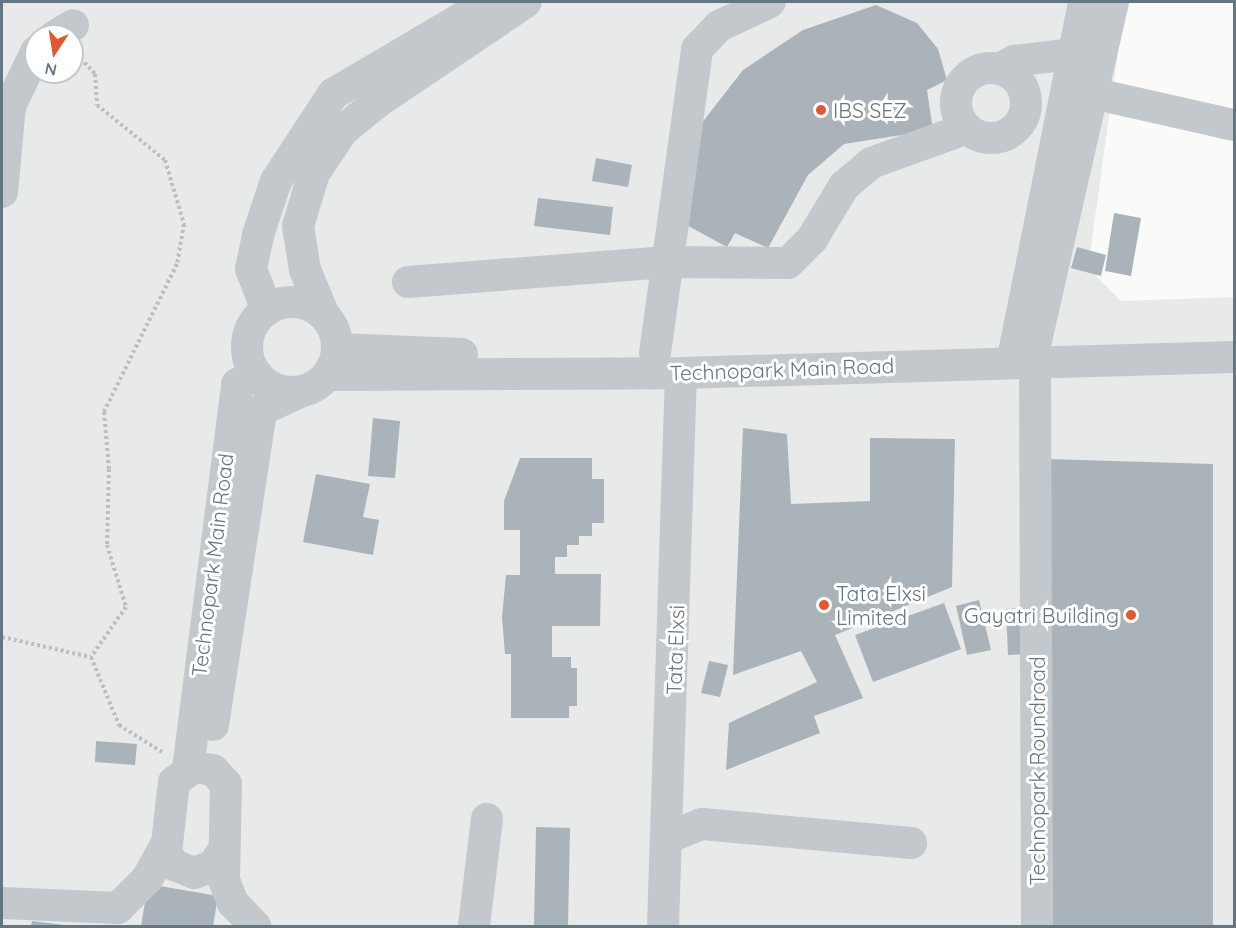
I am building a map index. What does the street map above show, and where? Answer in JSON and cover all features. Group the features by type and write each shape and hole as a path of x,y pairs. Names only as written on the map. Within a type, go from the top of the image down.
{"street":[{"path":"267,310 251,269 258,235 276,182 333,94 489,2"},
{"path":"333,362 323,314 305,270 298,226 314,172 343,130 379,101 526,2"},
{"path":"655,353 697,49 719,26 771,2"},
{"path":"1024,355 1053,144 1084,2"},
{"path":"1024,355 1096,94 1113,2"},
{"path":"999,69 1014,61 1072,54"},
{"path":"965,129 955,105 962,83 981,69 999,69 1017,77 1026,97 1023,119 1012,132"},
{"path":"2,192 10,106 24,77"},
{"path":"1062,101 1096,94 1234,125"},
{"path":"408,282 667,262 788,263 812,239 844,186 871,163 891,151 965,129 984,138 1012,132 1053,144"},
{"path":"300,392 276,389 257,375 248,340 267,310 302,303 323,314"},
{"path":"197,768 261,410 300,392 333,362 655,353 1024,355"},
{"name":"Technopark Main Road","path":"333,362 681,373 1024,355 1234,353"},
{"name":"Technopark Roundroad","path":"1024,355 1037,927"},
{"name":"Tata Elxsi","path":"663,927 668,838 681,373"},
{"name":"Technopark Main Road","path":"197,768 237,384 257,375"},
{"path":"2,903 118,908 147,879 165,846 174,782 197,768 219,774 228,791 221,854 233,903 255,927"},
{"path":"474,927 487,819"},
{"path":"668,838 702,825 911,843"},
{"path":"165,846 174,865 194,873 207,870 221,854"}],"path":[{"path":"84,64 95,74 97,105 165,160 184,224 177,264 104,412 109,469 107,545 126,607 91,657"},
{"path":"2,637 91,657"},
{"path":"91,657 119,725 197,768"}],"shaded area":[{"path":"2,2 1125,2 1088,268 1121,301 1234,297 1234,926 2,926"}],"building":[{"name":"IBS SEZ","path":"876,5 917,23 938,49 947,80 927,90 933,130 844,144 808,175 768,248 735,233 727,247 681,222 694,133 743,70 803,30"},
{"path":"596,158 632,165 628,187 592,181"},
{"path":"538,198 613,207 610,235 534,226"},
{"path":"1114,213 1141,218 1131,276 1105,271"},
{"path":"1077,247 1106,255 1101,276 1071,268"},
{"path":"373,418 400,421 395,478 368,476"},
{"name":"Tata Elxsi Limited","path":"743,428 787,434 791,504 870,501 870,438 955,439 952,587 835,635 863,698 814,716 820,733 726,770 729,723 817,682 801,651 733,675"},
{"path":"520,458 592,458 592,479 604,479 604,523 592,523 592,536 579,536 579,545 567,545 567,557 555,557 555,574 601,574 600,626 552,626 552,657 571,657 571,668 577,668 577,706 569,706 569,718 511,718 511,654 505,654 502,617 506,575 520,575 520,530 504,530 504,501"},
{"name":"Gayatri Building","path":"1047,459 1213,464 1213,926 1053,926"},
{"path":"316,474 370,484 363,517 379,520 373,555 303,542"},
{"path":"979,600 991,650 967,655 956,606"},
{"path":"944,603 961,649 873,682 855,635"},
{"path":"1030,608 1031,654 1008,655 1006,609"},
{"path":"709,661 728,665 720,697 701,693"},
{"path":"96,741 137,744 135,765 95,762"},
{"path":"536,827 570,828 568,926 534,926"},
{"path":"148,884 218,896 213,926 141,926"},
{"path":"32,921 64,925 64,926 31,926"}],"place":[{"name":"IBS SEZ","path":"821,110"},
{"name":"Tata Elxsi Limited","path":"824,605"},
{"name":"Gayatri Building","path":"1131,615"}]}
